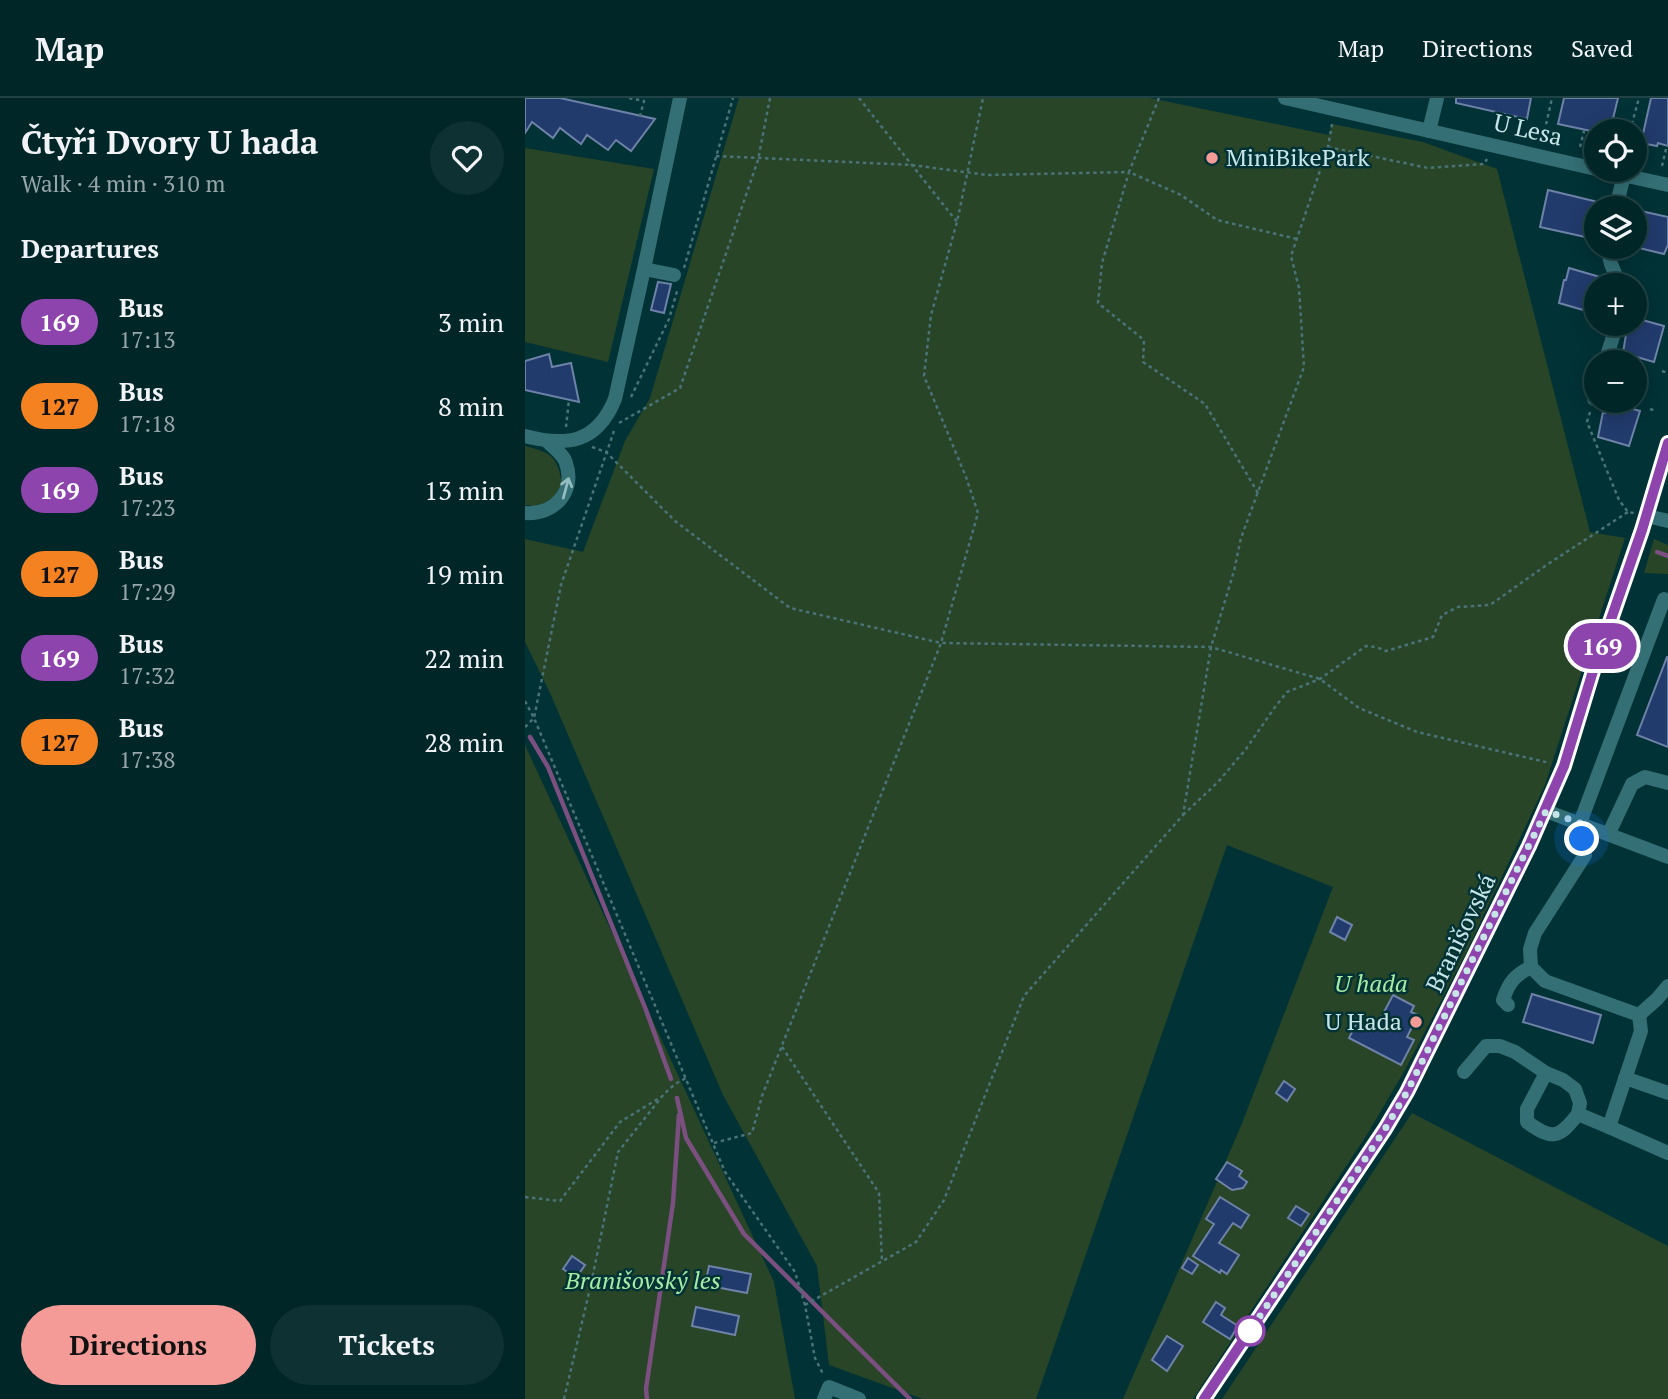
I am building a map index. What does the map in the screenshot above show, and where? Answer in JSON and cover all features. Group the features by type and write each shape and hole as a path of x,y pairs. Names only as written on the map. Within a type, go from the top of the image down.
{"street":[{"path":"525,436 548,442 576,440 595,431 609,414 615,399 680,98"},
{"name":"U Lesa","path":"1285,98 1584,166"},
{"path":"1429,131 1437,98"},
{"name":"U Lesa","path":"1647,181 1668,186"},
{"path":"644,269 678,278"},
{"path":"525,513 551,509 563,499 570,482 566,460 548,442"},
{"name":"Branišovská","path":"1204,1399 1385,1129 1454,998 1546,811 1564,766 1593,671 1647,516 1668,443"},
{"path":"1647,516 1668,521"},
{"path":"1639,1015 1545,981 1531,967 1530,949 1535,933 1585,855 1580,823 1664,599"},
{"path":"1609,834 1632,785 1645,777 1668,783"},
{"path":"1546,811 1668,857"},
{"path":"1508,1005 1503,1000 1507,986 1516,974 1531,967"},
{"path":"1639,1015 1666,991"},
{"path":"1609,1127 1641,1031 1639,1015"},
{"path":"1464,1072 1486,1046 1500,1046 1515,1052 1575,1089 1580,1102 1578,1114 1565,1131 1555,1136 1542,1132 1527,1122 1527,1109 1546,1073"},
{"path":"1625,1077 1668,1093"},
{"path":"1578,1114 1668,1153"},
{"path":"827,1393 859,1399"}],"path":[{"path":"629,98 644,100 640,116"},
{"path":"628,401 670,319 678,278 733,98"},
{"path":"617,424 680,388 758,160 770,98"},
{"path":"859,98 957,222"},
{"path":"714,1143 752,1133 762,1096 941,643 978,513 924,376 931,315 957,222 983,98"},
{"path":"1159,98 1129,172 1102,263 1097,303 1144,340 1143,362 1205,404 1258,493"},
{"path":"1543,138 1552,98"},
{"path":"1633,119 1639,98"},
{"path":"1183,815 1211,647 1241,538 1304,367 1299,288 1291,256 1328,147 1333,119"},
{"path":"1580,147 1584,131"},
{"path":"1328,147 1428,168 1485,164 1493,145"},
{"path":"1662,166 1667,145"},
{"path":"716,156 912,165 987,175 1129,172 1181,195 1217,220 1297,239"},
{"path":"1662,372 1668,373"},
{"path":"1650,409 1656,411"},
{"path":"525,727 534,718 561,585 605,452 623,413"},
{"path":"805,1305 916,1242 944,1200 1024,996 1183,815 1218,782 1246,749 1287,692 1320,679 1366,646 1386,651 1433,637 1441,615 1458,607 1490,605 1628,512 1619,500 1587,422 1590,413"},
{"path":"605,452 675,521 790,608 941,643 1211,647 1320,679 1359,708 1417,732 1564,766"},
{"path":"525,701 725,1172 795,1272 805,1305 815,1358 827,1393"},
{"path":"782,1047 879,1193 881,1262"},
{"path":"525,1197 560,1201 621,1122 686,1078"},
{"path":"564,1399 618,1152 664,1094"}],"green space":[{"name":"U hada","path":"739,98 1150,98 1329,135 1332,124 1423,142 1497,169 1590,532 1625,538 1545,785 1465,955 1405,1070 1368,1133 1193,1399 1123,1399 1241,1126 1333,887 1227,845 1036,1399 923,1399 829,1365 817,1266 723,1095 550,693 525,642 525,539 583,552 625,441 650,398"},
{"path":"525,148 654,169 608,362 525,342"},
{"path":"525,446 552,457 558,467 562,484 553,500 535,506 525,505"},
{"path":"1654,539 1668,545 1668,574 1644,573"},
{"name":"Branišovský les","path":"525,745 774,1282 795,1399 525,1399"},
{"path":"1412,1113 1668,1246 1668,1399 1222,1399"}],"building":[{"path":"525,98 560,98 655,119 631,151 616,140 608,150 587,135 581,144 560,128 553,138 532,122 525,133"},
{"path":"1456,98 1531,98 1527,119 1456,103"},
{"path":"1564,98 1618,98 1613,119 1584,119 1584,130 1558,124"},
{"path":"1651,98 1668,98 1668,146 1647,144 1646,119"},
{"path":"1548,190 1584,199 1584,237 1540,227"},
{"path":"1647,212 1668,217 1668,245 1664,254 1647,250"},
{"path":"1569,268 1586,273 1584,273 1584,310 1559,303"},
{"path":"658,282 671,284 664,313 651,310"},
{"path":"1647,321 1664,326 1654,362 1647,360 1647,350 1623,350 1626,336 1647,336"},
{"path":"549,354 552,367 571,363 579,402 525,390 525,361"},
{"path":"1603,413 1639,413 1629,446 1598,437"},
{"path":"1668,657 1668,747 1637,735"},
{"path":"1337,917 1352,925 1345,940 1330,932"},
{"path":"1532,994 1601,1015 1593,1043 1523,1022"},
{"path":"1393,995 1414,1006 1411,1012 1418,1015 1407,1037 1414,1040 1401,1065 1349,1038 1357,1022 1374,1031"},
{"path":"1284,1081 1295,1089 1287,1101 1276,1093"},
{"path":"1227,1162 1242,1171 1239,1176 1247,1182 1243,1188 1232,1190 1216,1179"},
{"path":"1220,1197 1249,1215 1241,1228 1233,1223 1219,1243 1239,1255 1227,1274 1221,1270 1220,1273 1193,1256 1214,1224 1206,1219"},
{"path":"1296,1206 1309,1214 1301,1226 1288,1218"},
{"path":"572,1256 585,1265 576,1278 563,1269"},
{"path":"1188,1258 1198,1265 1192,1274 1182,1268"},
{"path":"709,1266 751,1274 747,1293 705,1285"},
{"path":"1216,1302 1225,1308 1221,1315 1238,1326 1230,1339 1203,1322"},
{"path":"696,1307 739,1316 735,1335 692,1326"},
{"path":"1167,1336 1183,1346 1167,1371 1152,1360"}],"waterway":[{"path":"1657,552 1668,556"},
{"path":"530,737 548,767 671,1079"},
{"path":"677,1098 686,1138 744,1234 910,1399"},
{"path":"647,1399 646,1389 673,1203 679,1115"}],"bus line":[{"name":"169","path":"1204,1399 1407,1092 1546,811 1564,766 1668,443"}],"place":[{"name":"MiniBikePark","path":"1212,158"},
{"name":"U Hada","path":"1416,1022"}],"route":[{"path":"1250,1331 1248,1334 1407,1092 1546,811 1580,823 1582,839"}]}
